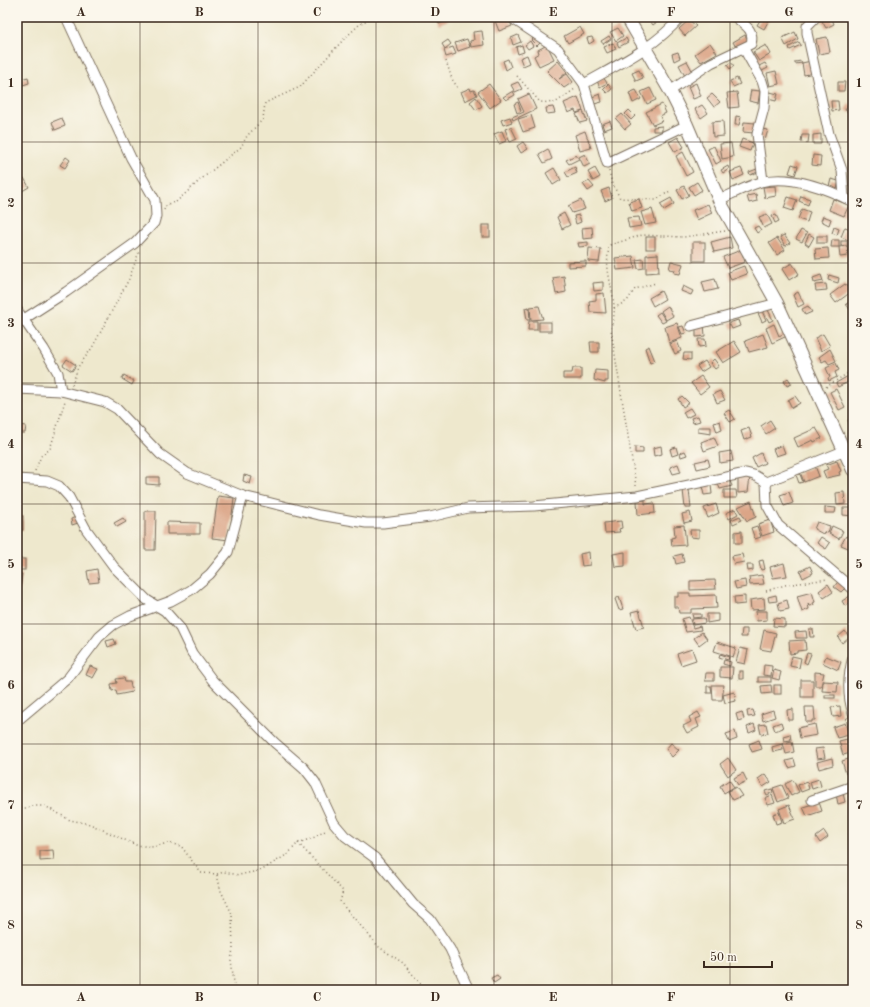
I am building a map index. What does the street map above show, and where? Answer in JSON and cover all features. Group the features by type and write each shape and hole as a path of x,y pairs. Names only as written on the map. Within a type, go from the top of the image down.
{"street":[{"path":"24,319 66,292 135,243 154,223 156,216 155,200 131,158 66,17"},
{"path":"510,17 558,49 584,84 607,163 687,125"},
{"path":"627,17 687,125 719,200 777,303 843,451 853,470"},
{"path":"584,84 645,50 671,28 681,17"},
{"path":"670,92 711,63 723,56 744,49 751,44 752,34 749,28 735,17"},
{"path":"816,17 807,26 807,33 829,134 842,170 844,197"},
{"path":"744,49 762,81 765,92 764,108 758,134 762,182"},
{"path":"719,200 762,182 782,180 818,187 853,202"},
{"path":"691,326 777,303"},
{"path":"17,310 58,372 65,392"},
{"path":"17,389 65,392 93,398 111,406 130,421 145,440 173,464 187,473 243,496 319,515 366,523 383,523 430,517 468,508 534,506 637,496 746,473 754,474 766,482"},
{"path":"766,482 843,451"},
{"path":"17,480 47,481 59,486 69,497 86,529 114,567 140,594 165,611 180,628 192,653 213,681 278,746 309,773 316,782 334,823 345,836 375,858 413,904 430,919 450,949 469,990"},
{"path":"766,482 767,505 778,525 853,589"},
{"path":"17,721 68,678 99,638 113,625 130,616 191,590 210,574 223,560 232,543 243,496"},
{"path":"853,657 850,668 849,696 853,713"},
{"path":"812,800 853,786"}],"path":[{"path":"161,216 167,204 176,202 241,147 247,136 263,119 265,103 300,87 343,40 360,24 372,17"},
{"path":"446,61 452,79 459,90"},
{"path":"517,76 540,102 555,103 584,84"},
{"path":"607,163 612,183 620,198 656,200 670,191"},
{"path":"637,496 611,330 614,308 608,276 607,253 610,245 642,235 684,238 735,230"},
{"path":"32,480 41,456 50,449 65,405 65,392 78,367 92,348 129,279 141,247"},
{"path":"614,308 627,301 635,289 656,283"},
{"path":"818,392 853,370"},
{"path":"766,591 786,585 840,578"},
{"path":"17,807 25,809 33,806 45,806 70,820 90,824 136,845 153,847 168,842 181,846 201,873 217,874 224,872 239,875 262,870 288,854 298,843 313,838 325,831 334,823"},
{"path":"298,843 343,891 340,902 379,947 403,963 426,990"},
{"path":"217,874 221,891 232,914 233,950 231,960 235,990"},
{"path":"416,990 423,986"}],"building":[{"path":"435,17 446,17 448,20 439,24"},
{"path":"508,17 512,26 499,31 495,21"},
{"path":"545,17 556,17 548,22"},
{"path":"647,17 659,17 661,19 653,25"},
{"path":"762,17 769,20 764,29 757,25"},
{"path":"831,17 834,24 826,28 822,21"},
{"path":"689,20 696,26 685,36 679,29"},
{"path":"580,27 584,34 568,43 564,36"},
{"path":"618,28 623,36 616,41 610,32"},
{"path":"482,31 484,45 471,47 470,41 474,40 473,32"},
{"path":"795,32 798,39 786,46 782,38"},
{"path":"518,35 521,42 513,45 511,38"},
{"path":"536,35 542,41 537,46 531,40"},
{"path":"745,35 749,42 737,49 733,42"},
{"path":"609,36 611,39 603,44 601,41"},
{"path":"592,37 594,41 589,44 587,38"},
{"path":"827,37 830,52 819,54 816,39"},
{"path":"626,38 628,42 619,47 617,43"},
{"path":"467,39 470,47 458,51 455,43"},
{"path":"448,40 451,44 445,49 442,44"},
{"path":"530,41 533,46 528,49 525,45"},
{"path":"799,42 801,45 790,50 789,47"},
{"path":"613,43 616,49 607,53 604,47"},
{"path":"710,43 717,53 701,62 695,54"},
{"path":"522,45 524,52 518,54 516,47"},
{"path":"547,45 554,59 539,66 534,56 539,53 538,50"},
{"path":"766,45 771,54 759,61 753,52"},
{"path":"453,47 456,54 446,57 444,50"},
{"path":"678,52 680,58 674,61 672,54"},
{"path":"527,55 530,63 523,66 520,58"},
{"path":"508,59 511,67 506,70 503,61"},
{"path":"558,61 567,72 559,79 567,74 573,82 564,88 547,71"},
{"path":"687,61 693,72 685,76 679,65"},
{"path":"801,61 802,63 795,64 795,62"},
{"path":"811,61 814,73 804,75 802,63"},
{"path":"731,62 734,66 730,69 727,65"},
{"path":"765,63 768,68 760,72 757,67"},
{"path":"639,70 643,78 636,81 632,73"},
{"path":"776,71 779,84 770,86 767,73"},
{"path":"28,77 29,83 23,85 21,79"},
{"path":"603,77 607,83 600,87 597,81"},
{"path":"737,78 740,84 733,87 730,81"},
{"path":"518,82 522,89 515,92 511,85"},
{"path":"838,82 845,82 844,91 838,91"},
{"path":"696,83 701,96 693,99 688,87"},
{"path":"489,84 501,100 490,108 478,92"},
{"path":"608,84 612,89 607,93 603,89"},
{"path":"470,88 471,91 474,90 477,95 465,101 461,92"},
{"path":"650,88 656,100 647,104 641,92"},
{"path":"636,90 641,99 633,103 629,93"},
{"path":"751,90 760,91 758,103 749,101"},
{"path":"513,91 515,95 506,100 503,97"},
{"path":"737,92 739,107 729,108 727,93"},
{"path":"770,92 778,94 776,101 768,99"},
{"path":"529,94 536,109 513,120 512,117 524,112 518,99"},
{"path":"600,94 602,102 594,104 592,97"},
{"path":"712,94 720,102 714,107 707,98"},
{"path":"476,97 482,106 476,110 470,102"},
{"path":"578,97 583,111 576,113 575,110 568,113 564,103"},
{"path":"831,101 838,101 839,110 832,111"},
{"path":"518,102 521,111 517,113 514,104"},
{"path":"662,104 666,113 660,116 662,121 653,125 646,112"},
{"path":"849,104 853,107 850,113 845,110"},
{"path":"702,105 708,113 701,118 695,109"},
{"path":"553,107 555,113 547,114 546,108"},
{"path":"629,110 635,116 631,120 625,114"},
{"path":"583,111 587,121 580,123 576,114"},
{"path":"622,114 631,124 625,129 616,119"},
{"path":"531,115 535,128 523,132 518,119"},
{"path":"736,116 741,117 739,125 735,125"},
{"path":"510,117 512,122 503,125 501,120"},
{"path":"62,118 65,126 55,130 52,122"},
{"path":"610,121 612,127 604,130 602,124"},
{"path":"723,121 724,136 713,137 712,122"},
{"path":"744,122 755,123 754,133 743,132"},
{"path":"662,126 662,131 653,131 653,127"},
{"path":"511,127 517,139 510,142 505,129"},
{"path":"761,129 768,130 765,140 759,138"},
{"path":"502,131 506,141 499,144 494,134"},
{"path":"585,131 591,148 580,151 575,135"},
{"path":"821,134 821,144 813,144 813,135"},
{"path":"802,135 809,135 808,143 801,142"},
{"path":"678,137 684,147 675,152 669,142"},
{"path":"742,139 753,143 750,151 739,147"},
{"path":"523,142 528,149 521,153 517,146"},
{"path":"731,143 733,157 722,159 720,144"},
{"path":"714,146 721,161 716,164 708,149"},
{"path":"548,149 552,159 544,163 539,154"},
{"path":"683,152 693,172 686,176 676,156"},
{"path":"585,154 590,164 584,167 579,157"},
{"path":"576,155 579,159 569,164 566,160"},
{"path":"813,155 821,156 820,166 812,165"},
{"path":"66,157 70,160 65,168 60,165"},
{"path":"792,164 798,166 795,175 789,173"},
{"path":"728,166 729,169 723,173 721,170"},
{"path":"575,167 577,173 568,177 565,172"},
{"path":"554,168 561,180 553,185 546,173"},
{"path":"595,168 600,177 593,181 588,172"},
{"path":"741,168 744,175 733,180 730,172"},
{"path":"757,169 758,172 750,175 749,172"},
{"path":"24,178 29,187 17,194 17,182"},
{"path":"831,179 839,181 837,189 829,187"},
{"path":"589,181 594,187 588,191 583,184"},
{"path":"697,182 702,190 694,195 689,187"},
{"path":"684,186 689,195 682,199 677,190"},
{"path":"775,186 776,196 765,198 763,187"},
{"path":"609,188 612,198 605,201 601,191"},
{"path":"756,194 757,201 749,203 747,196"},
{"path":"801,196 810,199 808,205 799,201"},
{"path":"788,197 797,200 793,211 784,208"},
{"path":"671,198 674,204 664,210 660,204"},
{"path":"639,199 642,208 632,211 629,202"},
{"path":"833,199 849,205 844,216 829,210"},
{"path":"581,200 585,209 572,213 568,206"},
{"path":"708,204 712,213 697,220 693,210"},
{"path":"652,209 656,223 645,225 641,212"},
{"path":"802,209 810,212 807,222 798,219"},
{"path":"564,213 570,225 562,229 557,217"},
{"path":"767,214 772,224 764,228 759,217"},
{"path":"579,215 581,222 576,224 574,216"},
{"path":"776,215 779,221 775,223 772,216"},
{"path":"823,216 831,219 829,225 821,221"},
{"path":"639,217 641,226 629,228 627,218"},
{"path":"482,225 490,225 490,237 482,237"},
{"path":"758,226 761,230 757,233 754,228"},
{"path":"592,227 593,238 583,239 582,228"},
{"path":"834,227 839,229 837,235 832,233"},
{"path":"845,227 853,230 851,241 841,237"},
{"path":"801,230 807,233 802,242 796,239"},
{"path":"809,234 814,237 809,246 805,243"},
{"path":"784,235 790,243 785,246 780,237"},
{"path":"817,236 827,236 827,243 817,243"},
{"path":"646,237 655,237 655,249 646,249"},
{"path":"730,237 732,248 714,252 711,242"},
{"path":"777,238 785,250 777,255 769,243"},
{"path":"832,240 839,240 839,247 831,247"},
{"path":"841,241 847,241 847,246 841,246"},
{"path":"588,242 588,246 579,247 578,243"},
{"path":"693,242 705,242 705,261 693,261"},
{"path":"847,246 848,256 840,257 839,247"},
{"path":"589,248 601,249 599,262 588,261"},
{"path":"828,248 829,258 816,259 815,249"},
{"path":"741,250 745,262 728,268 723,257"},
{"path":"658,254 659,272 646,273 646,255"},
{"path":"633,256 635,268 617,270 615,258"},
{"path":"643,259 644,268 638,269 636,260"},
{"path":"586,261 586,266 568,267 568,262"},
{"path":"671,261 683,264 680,274 674,273 675,270 669,269"},
{"path":"792,263 799,274 789,280 782,269"},
{"path":"744,266 747,274 731,280 728,272"},
{"path":"821,275 823,281 814,283 813,278"},
{"path":"829,275 839,278 838,283 828,280"},
{"path":"564,276 566,292 556,294 553,278"},
{"path":"715,279 718,289 705,292 702,282"},
{"path":"603,282 603,290 594,291 593,283"},
{"path":"826,284 827,290 816,291 815,285"},
{"path":"845,284 851,292 836,303 830,295"},
{"path":"683,286 693,291 691,295 681,291"},
{"path":"661,291 665,299 653,306 649,298"},
{"path":"798,292 804,304 798,307 793,295"},
{"path":"604,293 606,313 590,312 589,301 596,300 596,294"},
{"path":"853,300 853,314 846,304"},
{"path":"539,306 543,319 531,320 530,307"},
{"path":"668,306 673,316 666,320 661,311"},
{"path":"808,306 812,312 805,315 802,309"},
{"path":"529,307 530,320 527,320 525,308"},
{"path":"767,308 773,320 769,322 763,310"},
{"path":"762,311 766,320 762,322 758,313"},
{"path":"660,312 666,321 662,323 656,315"},
{"path":"738,320 740,326 732,329 729,323"},
{"path":"529,321 537,321 537,330 528,330"},
{"path":"539,322 551,322 551,331 539,331"},
{"path":"677,323 682,338 669,343 665,327"},
{"path":"704,324 705,336 696,337 696,325"},
{"path":"774,324 779,336 785,333 787,336 772,343 766,328"},
{"path":"683,326 686,333 682,334 679,327"},
{"path":"763,334 768,347 749,352 745,341"},
{"path":"823,334 830,346 821,351 815,338"},
{"path":"698,339 705,339 706,346 699,347"},
{"path":"677,341 681,351 675,354 670,344"},
{"path":"734,341 741,352 723,363 716,352"},
{"path":"590,342 599,342 599,352 591,352"},
{"path":"649,346 655,361 650,363 645,348"},
{"path":"830,349 836,361 829,364 826,360 822,362 819,357"},
{"path":"684,353 691,353 691,360 683,359"},
{"path":"67,359 76,365 72,371 63,365"},
{"path":"714,359 719,366 715,369 710,363"},
{"path":"705,361 709,367 701,372 697,366"},
{"path":"836,363 839,370 835,372 837,377 829,381 828,378 830,377 826,368"},
{"path":"573,368 581,368 581,379 563,379 563,373 572,373"},
{"path":"595,370 608,371 608,381 605,381 605,383 594,380"},
{"path":"124,375 134,381 132,385 122,379"},
{"path":"850,375 852,380 838,387 836,383"},
{"path":"701,376 709,387 700,394 691,383"},
{"path":"788,378 792,384 787,386 784,381"},
{"path":"836,389 845,407 839,410 830,392"},
{"path":"720,391 725,400 717,403 713,394"},
{"path":"682,396 689,403 683,407 678,399"},
{"path":"795,396 800,403 792,408 788,400"},
{"path":"690,408 694,414 686,418 683,412"},
{"path":"729,410 735,419 730,422 724,413"},
{"path":"698,416 700,421 693,423 691,418"},
{"path":"853,419 853,426 850,427 848,420"},
{"path":"770,420 775,428 766,434 761,426"},
{"path":"720,421 722,430 717,432 714,423"},
{"path":"17,425 26,426 25,433 17,433"},
{"path":"698,427 711,427 711,434 698,432"},
{"path":"749,428 752,437 744,440 741,431"},
{"path":"816,428 822,438 814,442 813,440 798,447 794,438"},
{"path":"714,437 718,446 704,451 701,442"},
{"path":"782,445 785,453 776,456 773,449"},
{"path":"661,446 662,454 654,456 653,448"},
{"path":"635,447 643,448 643,453 635,453"},
{"path":"676,447 678,454 672,456 670,449"},
{"path":"685,451 687,455 681,457 680,453"},
{"path":"731,451 733,461 720,463 719,453"},
{"path":"761,453 765,463 756,467 752,458"},
{"path":"708,459 710,466 697,469 695,462"},
{"path":"837,461 841,471 839,472 840,475 826,478 823,471 828,469 826,465"},
{"path":"678,464 681,472 673,474 670,467"},
{"path":"815,466 819,476 804,482 800,472"},
{"path":"800,474 803,482 799,483 796,475"},
{"path":"244,475 252,477 250,484 243,481"},
{"path":"146,477 159,477 159,485 146,484"},
{"path":"738,477 750,477 748,492 738,493"},
{"path":"729,478 732,486 720,489 717,481"},
{"path":"711,485 712,494 704,495 702,486"},
{"path":"683,490 689,490 691,508 685,508"},
{"path":"724,490 736,490 737,498 724,498"},
{"path":"789,492 793,503 784,506 780,495"},
{"path":"844,492 845,504 837,505 836,493"},
{"path":"218,496 234,498 229,540 212,538"},
{"path":"645,500 645,504 654,503 655,513 638,515 637,501"},
{"path":"751,501 756,517 747,521 738,507"},
{"path":"716,504 719,513 708,518 704,508"},
{"path":"825,507 836,508 835,513 825,513"},
{"path":"843,508 853,508 853,516 843,515"},
{"path":"735,509 738,514 729,519 726,513"},
{"path":"145,511 156,511 155,550 145,550"},
{"path":"690,512 692,521 684,523 682,514"},
{"path":"17,516 23,516 23,530 17,530"},
{"path":"740,516 742,520 733,524 731,520"},
{"path":"76,517 78,523 72,525 71,519"},
{"path":"123,518 126,522 117,527 114,523"},
{"path":"770,520 774,532 762,536 758,524"},
{"path":"621,521 622,528 619,529 620,532 605,533 604,523"},
{"path":"167,522 200,523 200,534 167,534"},
{"path":"817,522 830,526 828,533 824,532 823,534 814,529"},
{"path":"684,525 686,545 672,546 671,538 675,537 674,526"},
{"path":"757,526 761,537 755,539 751,528"},
{"path":"832,526 843,531 839,539 829,533"},
{"path":"690,530 699,530 699,538 691,537"},
{"path":"742,531 742,543 735,543 735,532"},
{"path":"853,535 853,550 841,545 846,536 851,539"},
{"path":"821,537 830,543 826,549 817,543"},
{"path":"589,552 590,565 582,566 580,554"},
{"path":"625,552 625,566 615,567 613,554"},
{"path":"682,554 684,562 676,564 674,556"},
{"path":"742,554 744,562 734,564 732,556"},
{"path":"17,559 25,559 25,570 17,570"},
{"path":"763,560 765,569 761,570 759,561"},
{"path":"784,563 787,576 773,578 770,567"},
{"path":"747,565 753,565 753,570 748,571"},
{"path":"810,566 813,573 803,578 800,571"},
{"path":"97,569 99,582 89,583 87,571"},
{"path":"17,574 22,574 20,590 17,590"},
{"path":"762,575 764,584 750,585 749,577"},
{"path":"840,579 848,585 841,592 834,587"},
{"path":"715,580 716,589 690,590 690,581"},
{"path":"745,580 746,587 736,589 734,582"},
{"path":"828,584 833,592 824,598 819,591"},
{"path":"812,592 815,602 813,603 814,605 810,606 808,604 809,609 802,612 797,596"},
{"path":"678,593 690,593 690,596 716,595 717,608 691,609 691,613 679,613 678,607 674,607 674,597 678,597"},
{"path":"776,595 777,601 769,602 768,597"},
{"path":"745,596 745,604 735,605 734,597"},
{"path":"850,596 853,601 845,606 842,601"},
{"path":"619,597 623,609 619,610 615,599"},
{"path":"764,598 765,609 751,610 750,600"},
{"path":"787,600 789,609 780,611 778,603"},
{"path":"639,610 644,627 636,629 631,612"},
{"path":"756,611 767,611 767,620 757,621"},
{"path":"692,614 701,614 701,617 693,618"},
{"path":"707,614 718,614 718,621 707,623"},
{"path":"689,617 693,628 700,626 701,630 686,632 682,619"},
{"path":"704,618 705,623 693,625 692,619"},
{"path":"774,618 785,619 785,627 773,626"},
{"path":"742,629 747,629 747,637 741,637"},
{"path":"809,629 813,629 814,637 810,637"},
{"path":"764,630 776,633 771,651 760,649"},
{"path":"806,631 807,638 796,638 795,632"},
{"path":"845,631 849,637 842,643 838,637"},
{"path":"702,632 707,639 699,645 694,638"},
{"path":"114,639 116,644 108,647 106,641"},
{"path":"805,640 806,650 797,651 797,653 790,654 789,641"},
{"path":"717,642 736,648 733,657 714,651"},
{"path":"740,648 748,650 745,664 736,662"},
{"path":"692,649 696,660 681,665 677,654"},
{"path":"807,653 811,654 807,664 804,662"},
{"path":"720,654 729,657 728,660 719,657"},
{"path":"792,656 801,658 799,668 790,666"},
{"path":"826,656 841,662 838,670 823,663"},
{"path":"724,660 731,662 730,666 723,664"},
{"path":"764,665 772,666 771,676 763,675"},
{"path":"90,666 98,669 93,678 86,675"},
{"path":"720,667 733,667 732,678 720,677"},
{"path":"774,670 781,672 779,680 772,678"},
{"path":"739,671 743,671 743,679 739,679"},
{"path":"815,672 824,673 821,686 815,686"},
{"path":"706,673 714,673 714,681 705,681"},
{"path":"758,677 771,677 771,682 758,682"},
{"path":"124,678 125,682 130,682 132,692 117,695 116,690 112,691 111,684 117,683 116,679"},
{"path":"801,680 813,680 813,697 801,697"},
{"path":"823,681 838,682 837,692 822,691"},
{"path":"712,685 724,685 722,700 713,700"},
{"path":"771,685 772,693 762,694 761,686"},
{"path":"774,685 781,685 781,694 774,694"},
{"path":"707,686 711,686 712,693 707,693"},
{"path":"734,692 736,701 725,703 723,695"},
{"path":"825,695 835,695 835,698 825,698"},
{"path":"840,706 841,716 833,717 831,707"},
{"path":"805,707 814,707 815,720 812,720 812,722 806,722"},
{"path":"793,709 793,720 788,720 787,710"},
{"path":"753,710 755,716 748,717 747,711"},
{"path":"773,710 775,717 763,721 761,714"},
{"path":"698,712 701,717 696,719 699,727 687,733 683,726 691,722 689,717"},
{"path":"742,712 744,719 738,721 736,714"},
{"path":"850,716 853,724 848,727 846,719"},
{"path":"781,722 783,728 775,731 773,725"},
{"path":"845,723 849,735 837,738 833,727"},
{"path":"754,724 756,730 749,733 747,727"},
{"path":"766,724 768,733 761,734 759,725"},
{"path":"815,724 817,735 800,738 798,728"},
{"path":"735,731 737,739 729,742 726,734"},
{"path":"790,734 791,740 784,741 783,736"},
{"path":"847,739 851,753 843,755 839,741"},
{"path":"759,740 762,749 752,752 749,744"},
{"path":"792,741 794,752 786,754 783,743"},
{"path":"671,743 679,750 672,757 666,749"},
{"path":"782,744 783,750 773,752 772,747"},
{"path":"823,748 825,758 817,759 815,749"},
{"path":"728,758 736,770 728,776 720,764"},
{"path":"832,758 833,765 819,769 817,762"},
{"path":"852,758 853,773 846,774 842,761"},
{"path":"794,759 796,766 789,768 786,761"},
{"path":"743,773 747,781 738,785 734,778"},
{"path":"765,774 771,782 763,787 758,779"},
{"path":"819,779 821,786 812,789 810,782"},
{"path":"729,780 734,787 724,793 720,786"},
{"path":"793,780 799,792 791,796 785,784"},
{"path":"807,782 809,789 801,792 798,785"},
{"path":"782,785 788,798 778,802 773,788"},
{"path":"736,787 742,796 733,800 728,791"},
{"path":"772,789 773,792 767,795 765,791"},
{"path":"843,793 845,802 838,804 836,794"},
{"path":"772,795 775,803 768,805 765,798"},
{"path":"819,802 822,811 807,816 803,807"},
{"path":"789,805 795,819 784,823 779,809"},
{"path":"779,812 782,822 776,824 773,814"},
{"path":"851,827 853,828 853,836 849,835"},
{"path":"824,831 828,837 820,843 816,837"},
{"path":"53,850 54,860 40,861 40,851"},
{"path":"497,975 500,979 494,983 491,978"}]}
